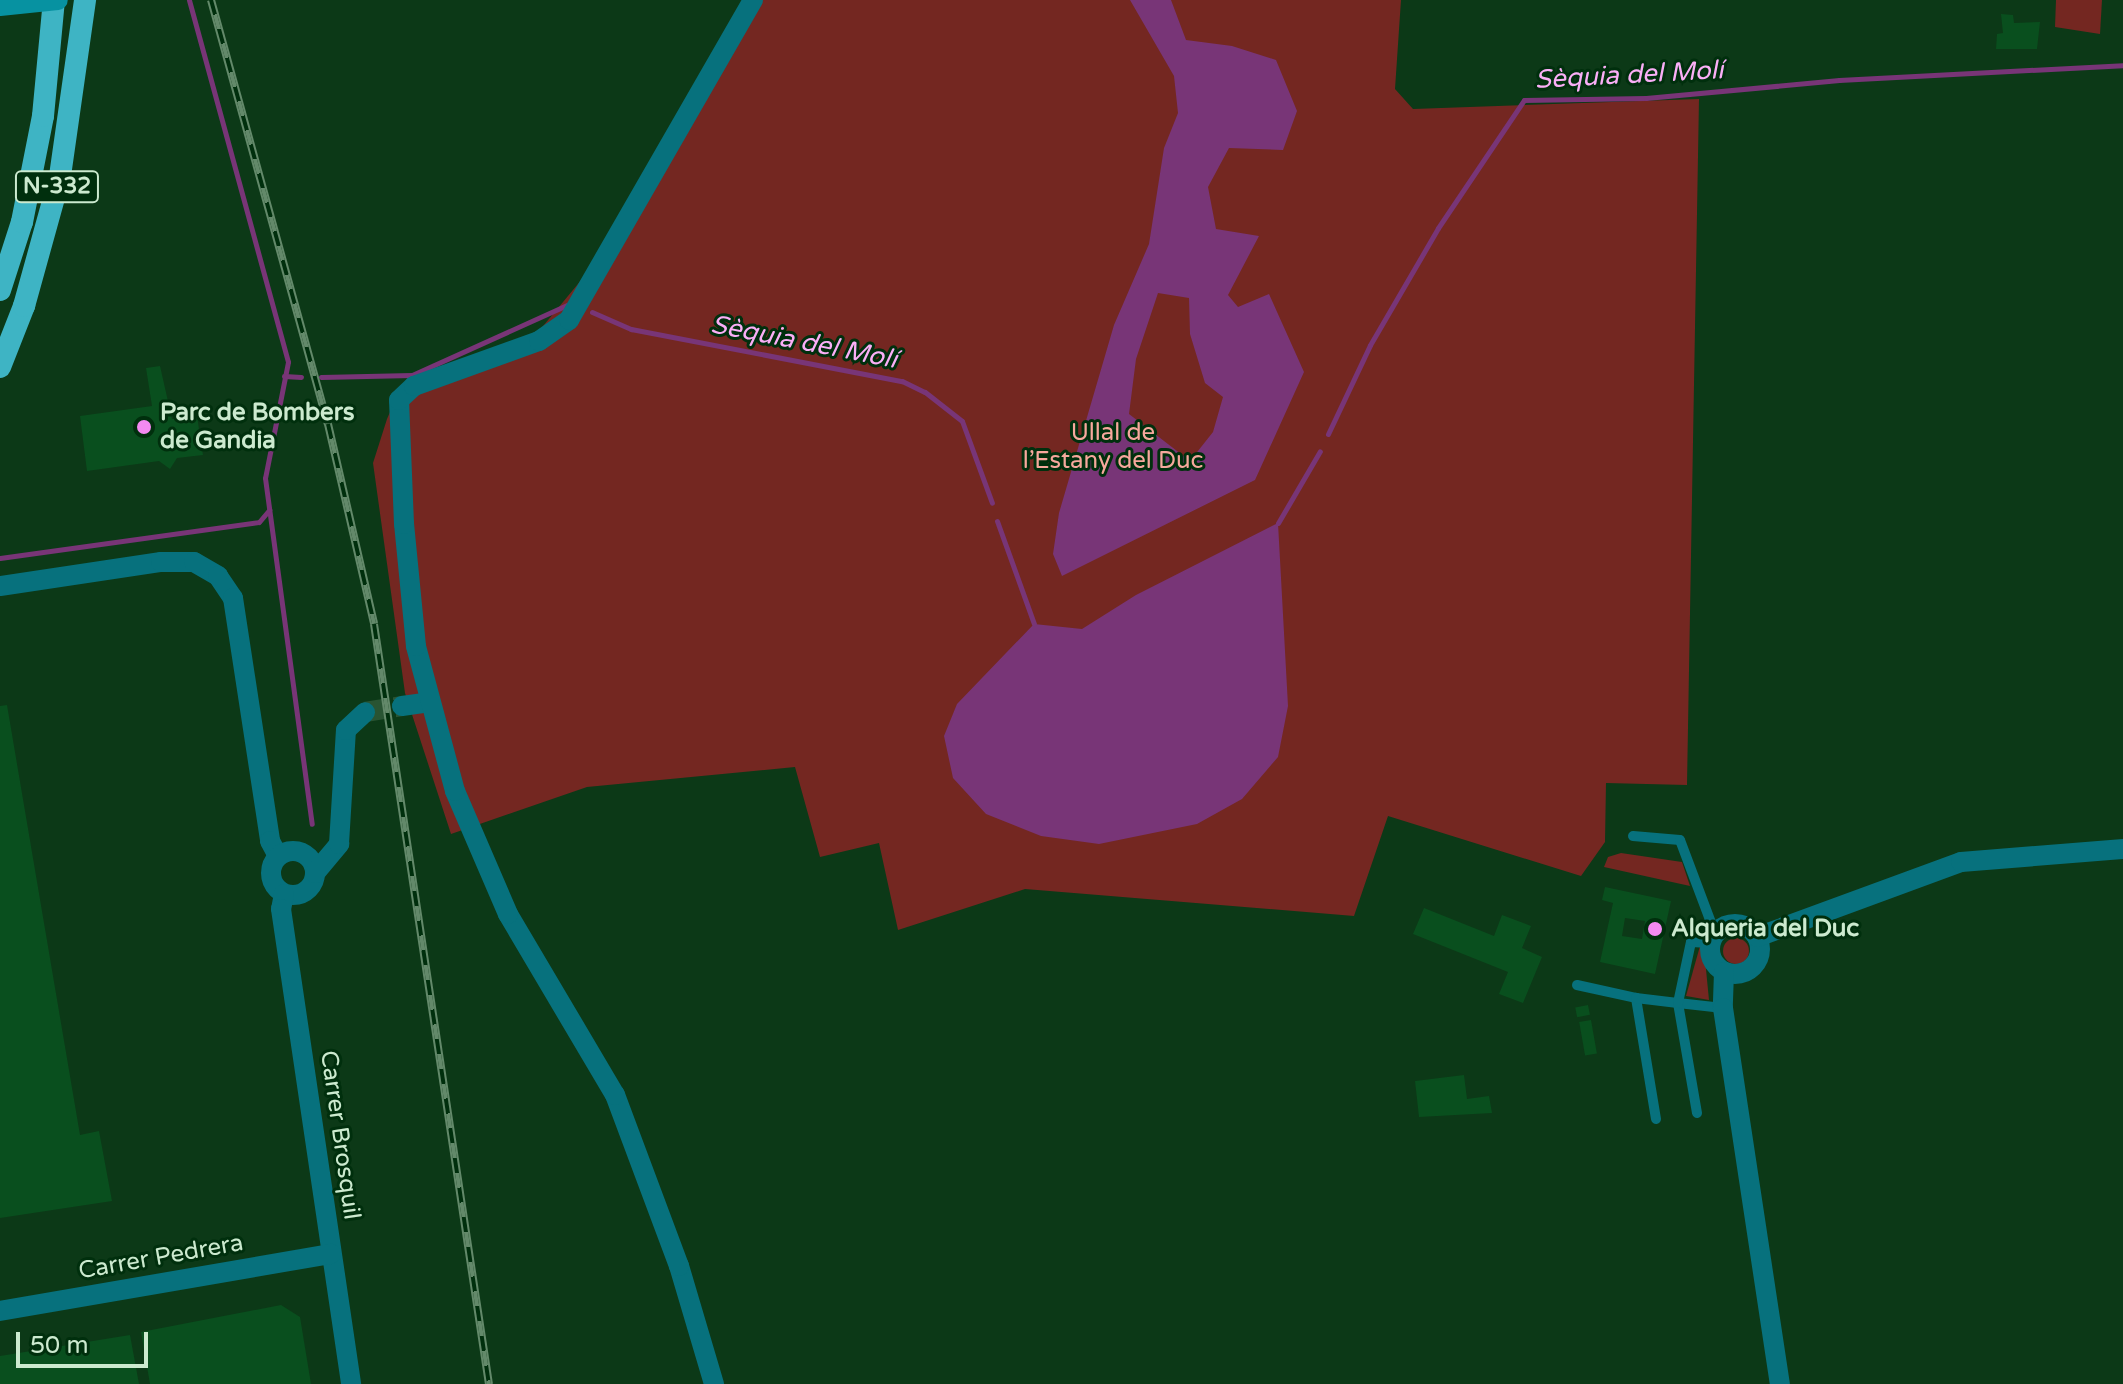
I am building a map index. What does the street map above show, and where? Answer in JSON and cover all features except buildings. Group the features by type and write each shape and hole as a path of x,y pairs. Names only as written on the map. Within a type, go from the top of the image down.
{"highway":[{"path":"0,290 22,222 43,116 56,0"},
{"name":"N-332","path":"0,367 24,306 60,176 85,0"}],"main road":[{"path":"0,6 56,0"}],"street":[{"path":"714,1384 679,1266 615,1095 508,914 455,791 430,702 413,622 399,400 414,386 539,341 569,320 753,0"},
{"path":"0,586 161,562 194,562 218,576 233,598 270,841 278,856 270,877 284,894 304,893 315,873 339,844 346,730 365,712"},
{"path":"402,706 430,702"},
{"path":"1757,937 1961,862 2123,849"},
{"path":"278,856 299,852 311,861 315,873"},
{"name":"Carrer Brosquil","path":"284,894 281,909 351,1384"},
{"path":"1737,924 1757,937 1760,952 1754,966 1740,974 1724,972 1712,960 1713,938 1737,924"},
{"path":"1724,972 1723,1008 1780,1384"},
{"name":"Carrer Pedrera","path":"0,1311 331,1254"}],"lane":[{"path":"1633,836 1680,840 1713,938 1691,942 1678,1003 1697,1113"},
{"path":"1577,985 1636,998 1723,1008"},
{"path":"1636,998 1656,1119"}],"green space":[{"name":"Ullal de l’Estany del Duc","path":"745,0 1401,0 1395,89 1413,109 1699,99 1687,785 1606,783 1605,842 1581,876 1388,816 1354,916 1025,889 898,930 879,843 820,857 795,767 587,787 451,834 405,693 373,463 387,419 398,393 534,337 592,267"},
{"path":"2056,0 2102,0 2100,34 2055,27"},
{"path":"1621,853 1682,862 1690,886 1604,867 1608,857"},
{"path":"1736,938 1745,942 1749,951 1745,960 1736,964 1727,960 1723,951 1727,942"},
{"path":"1700,946 1704,949 1709,1000 1686,996"}],"shaded area":[{"path":"1130,0 1171,0 1186,40 1232,46 1276,60 1297,111 1283,150 1229,148 1208,187 1216,229 1259,236 1228,295 1238,307 1269,294 1304,372 1255,480 1062,576 1053,554 1059,513 1114,325 1149,244 1164,148 1178,113 1174,76","holes":["1158,293 1189,298 1190,334 1205,383 1223,397 1213,432 1190,461 1129,414 1136,359"]},
{"path":"1278,523 1288,706 1278,757 1242,799 1197,824 1099,844 1041,836 986,814 953,778 944,736 957,704 1034,624 1082,629 1136,595"}],"waterway":[{"path":"189,0 288,362 265,478 312,824"},
{"name":"Sèquia del Molí","path":"1328,434 1370,345 1438,228 1524,100 1646,98 1839,80 2123,65"},
{"name":"Sèquia del Molí","path":"321,377 412,375 567,305"},
{"name":"Sèquia del Molí","path":"592,312 631,329 902,381 925,392 962,421 992,503"},
{"name":"Sèquia del Molí","path":"284,376 301,377"},
{"name":"Sèquia del Molí","path":"1278,523 1320,451"},
{"path":"0,558 259,522 269,510"},
{"name":"Sèquia del Molí","path":"997,521 1034,624"}],"tunnel":[{"path":"365,712 402,706"}],"railway":[{"path":"211,0 328,424 374,624 489,1384"}],"place":[{"name":"Parc de Bombers de Gandia","path":"144,427"},
{"name":"Alqueria del Duc","path":"1655,929"}]}
